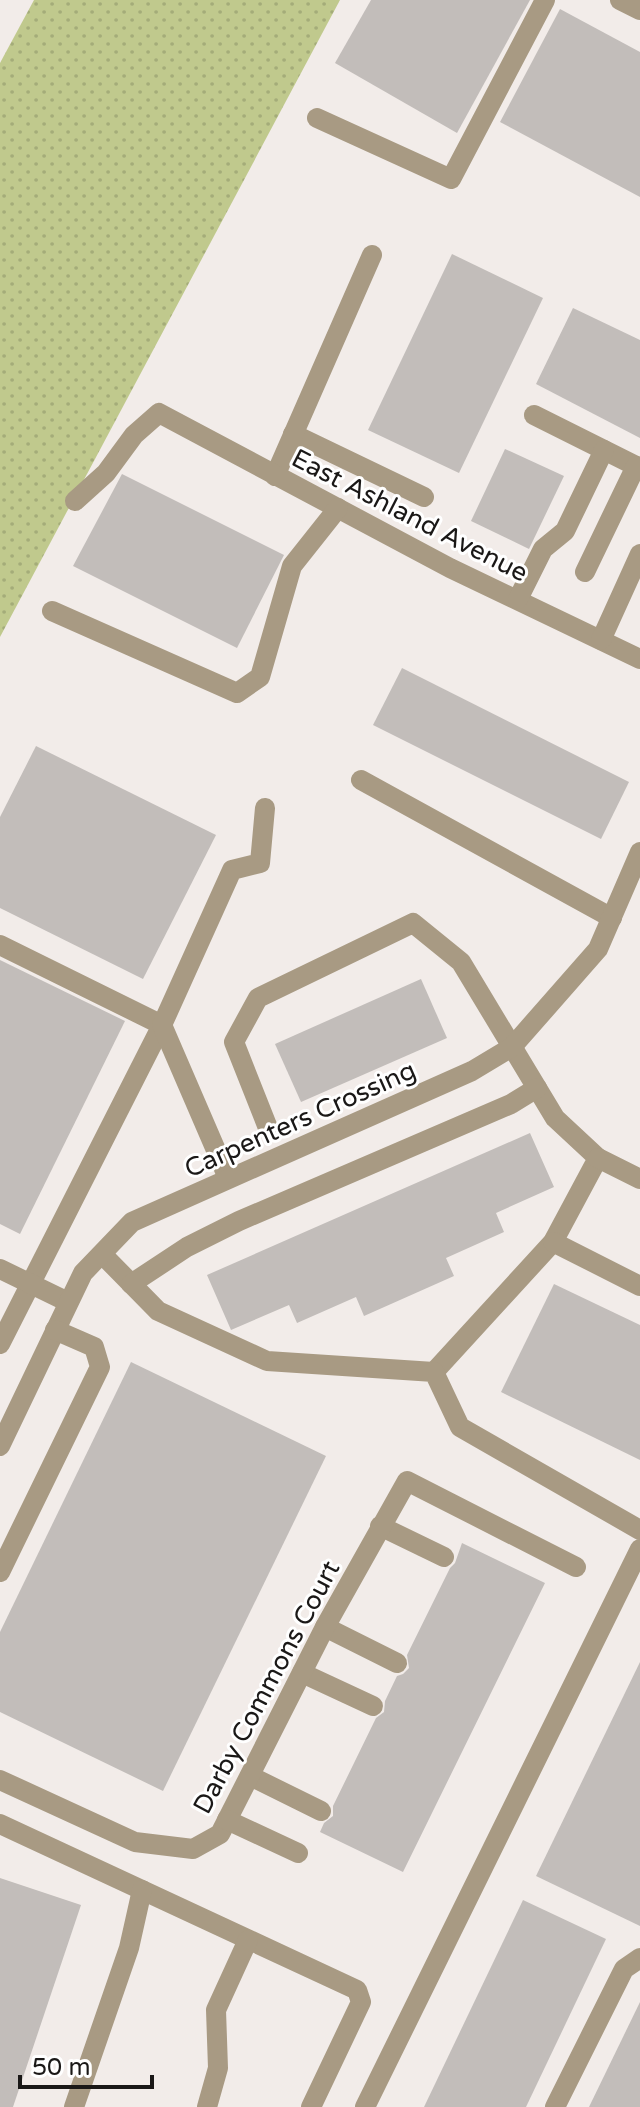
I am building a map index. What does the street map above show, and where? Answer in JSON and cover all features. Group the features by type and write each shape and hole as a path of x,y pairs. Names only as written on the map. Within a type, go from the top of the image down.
{"street":[{"path":"317,118 451,179 545,0"},
{"path":"620,0 640,10"},
{"path":"275,476 372,255"},
{"name":"East Ashland Avenue","path":"75,501 106,473 134,435 159,413 450,568 640,659"},
{"path":"534,415 638,467 585,572"},
{"path":"293,434 424,497"},
{"path":"518,599 543,549 565,531 604,450"},
{"path":"52,611 237,693 260,677 292,566 338,508"},
{"path":"601,640 640,554"},
{"path":"361,780 612,918"},
{"path":"0,1344 162,1025 232,870 260,863 265,808"},
{"name":"Carpenters Crossing","path":"0,1446 83,1273 132,1222 472,1071 512,1047 598,949 640,852"},
{"path":"268,1128 234,1042 258,998 413,923 461,962 555,1118 598,1158 640,1179"},
{"path":"0,945 162,1025 228,1178"},
{"path":"131,1284 187,1247 239,1221 511,1104 537,1088"},
{"path":"434,1372 553,1242 598,1158"},
{"path":"553,1242 640,1286"},
{"path":"102,1254 158,1311 267,1361 434,1372"},
{"path":"0,1269 68,1302"},
{"path":"0,1572 100,1367 94,1347 55,1330"},
{"path":"434,1372 460,1427 640,1530"},
{"name":"Darby Commons Court","path":"0,1780 135,1842 193,1849 220,1834 325,1627 407,1481 576,1567"},
{"path":"380,1526 444,1557"},
{"path":"365,2107 640,1549"},
{"path":"325,1627 397,1663"},
{"path":"302,1673 373,1706"},
{"path":"250,1776 321,1811"},
{"path":"227,1820 298,1853"},
{"path":"0,1824 357,1990 361,2002 311,2107"},
{"path":"74,2107 129,1948 142,1890"},
{"path":"207,2107 218,2068 216,2010 248,1940"},
{"path":"555,2107 624,1969 640,1958"}],"green space":[{"path":"34,0 340,0 0,637 0,63"}],"building":[{"path":"371,0 530,0 457,133 335,63"},
{"path":"560,9 640,52 640,197 500,122"},
{"path":"452,254 543,298 459,473 368,430"},
{"path":"573,308 640,340 640,438 536,384"},
{"path":"505,449 564,476 529,549 471,521"},
{"path":"122,474 284,555 237,648 73,566"},
{"path":"402,668 629,782 601,839 373,725"},
{"path":"36,746 216,835 143,979 0,908 0,817"},
{"path":"0,960 125,1021 20,1234 0,1224"},
{"path":"421,979 447,1038 301,1102 275,1044"},
{"path":"530,1133 554,1187 496,1213 504,1232 446,1258 454,1276 364,1316 356,1297 297,1323 289,1305 231,1330 207,1275"},
{"path":"554,1284 640,1325 640,1460 501,1392"},
{"path":"131,1362 326,1456 163,1791 0,1712 0,1632"},
{"path":"462,1543 545,1583 403,1872 320,1832 324,1823 333,1816 333,1806 376,1718 384,1712 385,1701 397,1676 409,1668 407,1655 455,1563"},
{"path":"640,1662 640,1926 536,1876"},
{"path":"0,1878 81,1905 13,2107 0,2107"},
{"path":"523,1900 606,1939 526,2107 424,2107"},
{"path":"640,2002 640,2107 589,2107"}]}
